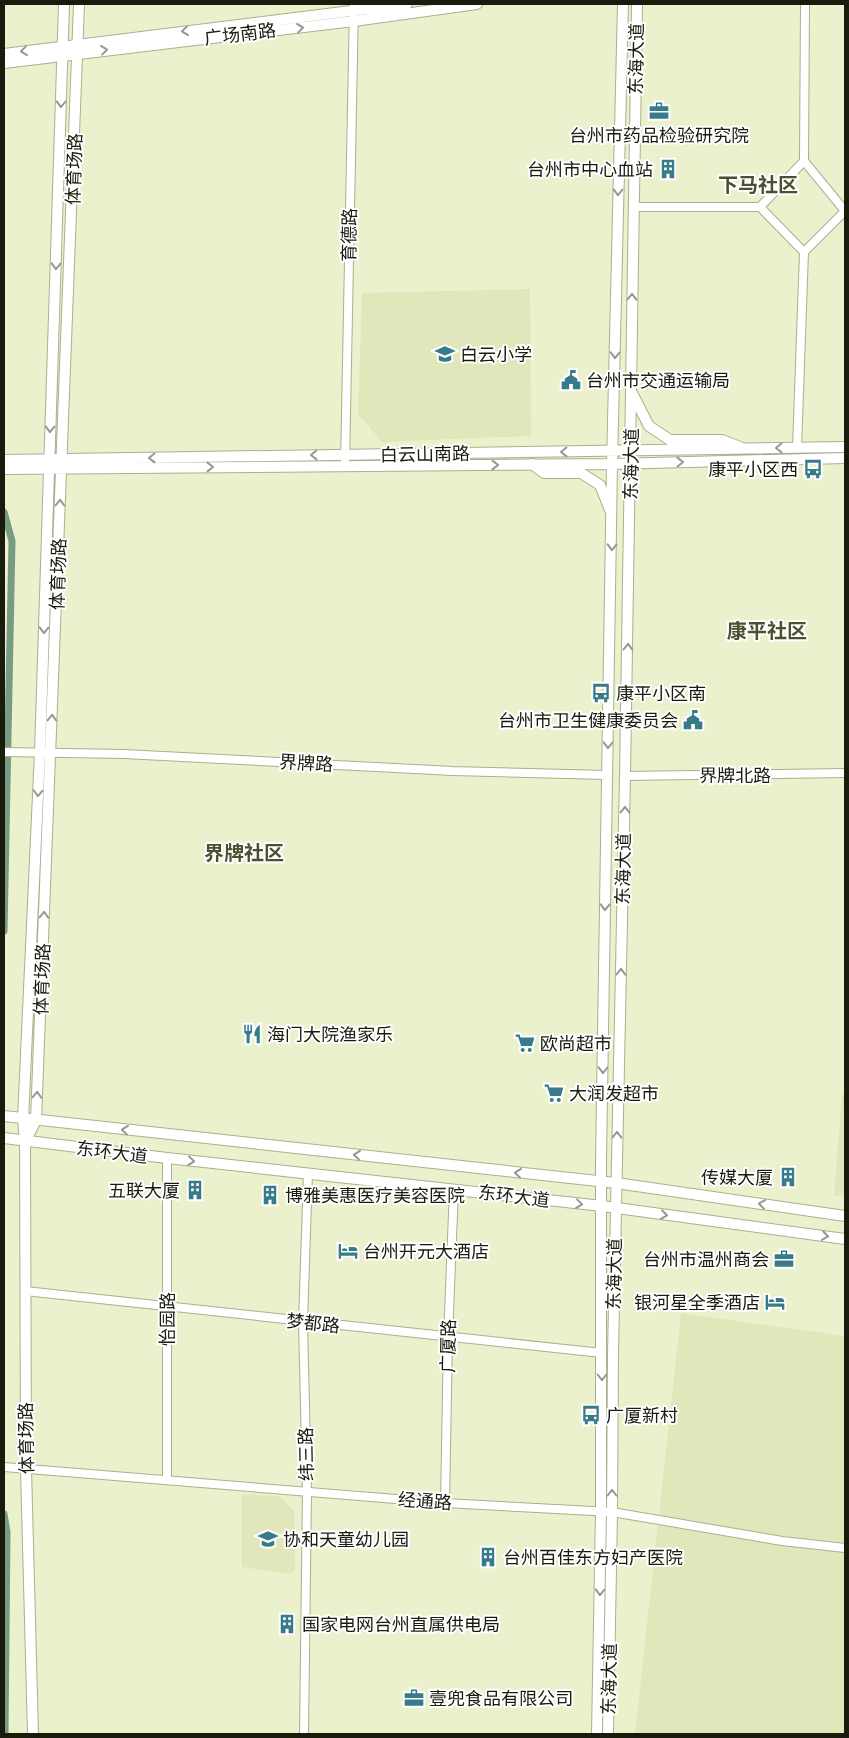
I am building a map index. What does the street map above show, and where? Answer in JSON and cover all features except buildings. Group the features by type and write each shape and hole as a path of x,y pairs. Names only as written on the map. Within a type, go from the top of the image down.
{"main road":[{"name":"体育场路","path":"33,1734 26,1469 25,1141 23,1119 40,752 64,4"},
{"name":"体育场路","path":"25,1141 36,1120 79,4"},
{"name":"广场南路","path":"4,54 78,49 408,4"},
{"name":"广场南路","path":"354,12 476,4"},
{"name":"东海大道","path":"598,1734 602,1354 601,1182 612,464 623,4"},
{"name":"东海大道","path":"608,1734 616,1183 631,463 637,4"},
{"name":"广场南路","path":"4,63 63,50"},
{"path":"631,390 649,426 670,440 722,440 745,449"},
{"name":"白云山南路","path":"62,464 345,455 845,447"},
{"name":"白云山南路","path":"4,460 49,464 345,466 612,464 845,458"},
{"name":"白云山南路","path":"4,469 49,464"},
{"path":"532,464 544,473 581,473 600,484 612,516"},
{"name":"东环大道","path":"4,1116 616,1183 845,1216"},
{"name":"东环大道","path":"4,1138 602,1206 845,1239"}],"street":[{"path":"798,448 804,252 845,211 804,161 805,4"},
{"name":"育德路","path":"345,466 354,12"},
{"path":"760,207 804,161"},
{"path":"633,207 760,207 804,252"},
{"name":"界牌路","path":"4,752 124,754 453,771 608,775"},
{"name":"界牌北路","path":"625,776 845,773"},
{"name":"怡园路","path":"167,1158 167,1480"},
{"name":"纬三路","path":"304,1734 307,1491 303,1322 308,1173"},
{"name":"广厦路","path":"445,1503 448,1338 454,1189"},
{"name":"梦都路","path":"24,1291 602,1354"},
{"name":"经通路","path":"4,1467 445,1503 612,1512 782,1540 845,1548"}],"shaded area":[{"name":"白云小学","path":"530,289 531,436 382,442 358,414 362,293"},
{"path":"842,1094 845,1094 845,1197 834,1195"},
{"path":"681,1313 845,1336 845,1734 635,1734"},
{"name":"协和天童幼儿园","path":"242,1494 279,1496 294,1511 295,1571 289,1574 242,1567"}],"waterway":[{"path":"4,512 12,541 4,931"},
{"path":"4,1514 7,1532 5,1734"}],"place":[{"name":"台州市药品检验研究院","path":"659,111"},
{"name":"台州市中心血站","path":"668,169"},
{"name":"白云小学","path":"445,354"},
{"name":"台州市交通运输局","path":"571,380"},
{"name":"康平小区西","path":"813,469"},
{"name":"康平小区南","path":"601,693"},
{"name":"台州市卫生健康委员会","path":"693,720"},
{"name":"海门大院渔家乐","path":"252,1034"},
{"name":"欧尚超市","path":"525,1043"},
{"name":"大润发超市","path":"554,1093"},
{"name":"传媒大厦","path":"788,1177"},
{"name":"五联大厦","path":"195,1190"},
{"name":"博雅美惠医疗美容医院","path":"270,1195"},
{"name":"台州开元大酒店","path":"348,1251"},
{"name":"台州市温州商会","path":"784,1259"},
{"name":"银河星全季酒店","path":"775,1302"},
{"name":"广厦新村","path":"591,1415"},
{"name":"协和天童幼儿园","path":"268,1539"},
{"name":"台州百佳东方妇产医院","path":"488,1557"},
{"name":"国家电网台州直属供电局","path":"287,1624"},
{"name":"壹兜食品有限公司","path":"414,1698"}],"district":[{"name":"下马社区","path":"758,185"},
{"name":"康平社区","path":"767,631"},
{"name":"界牌社区","path":"244,853"}]}
